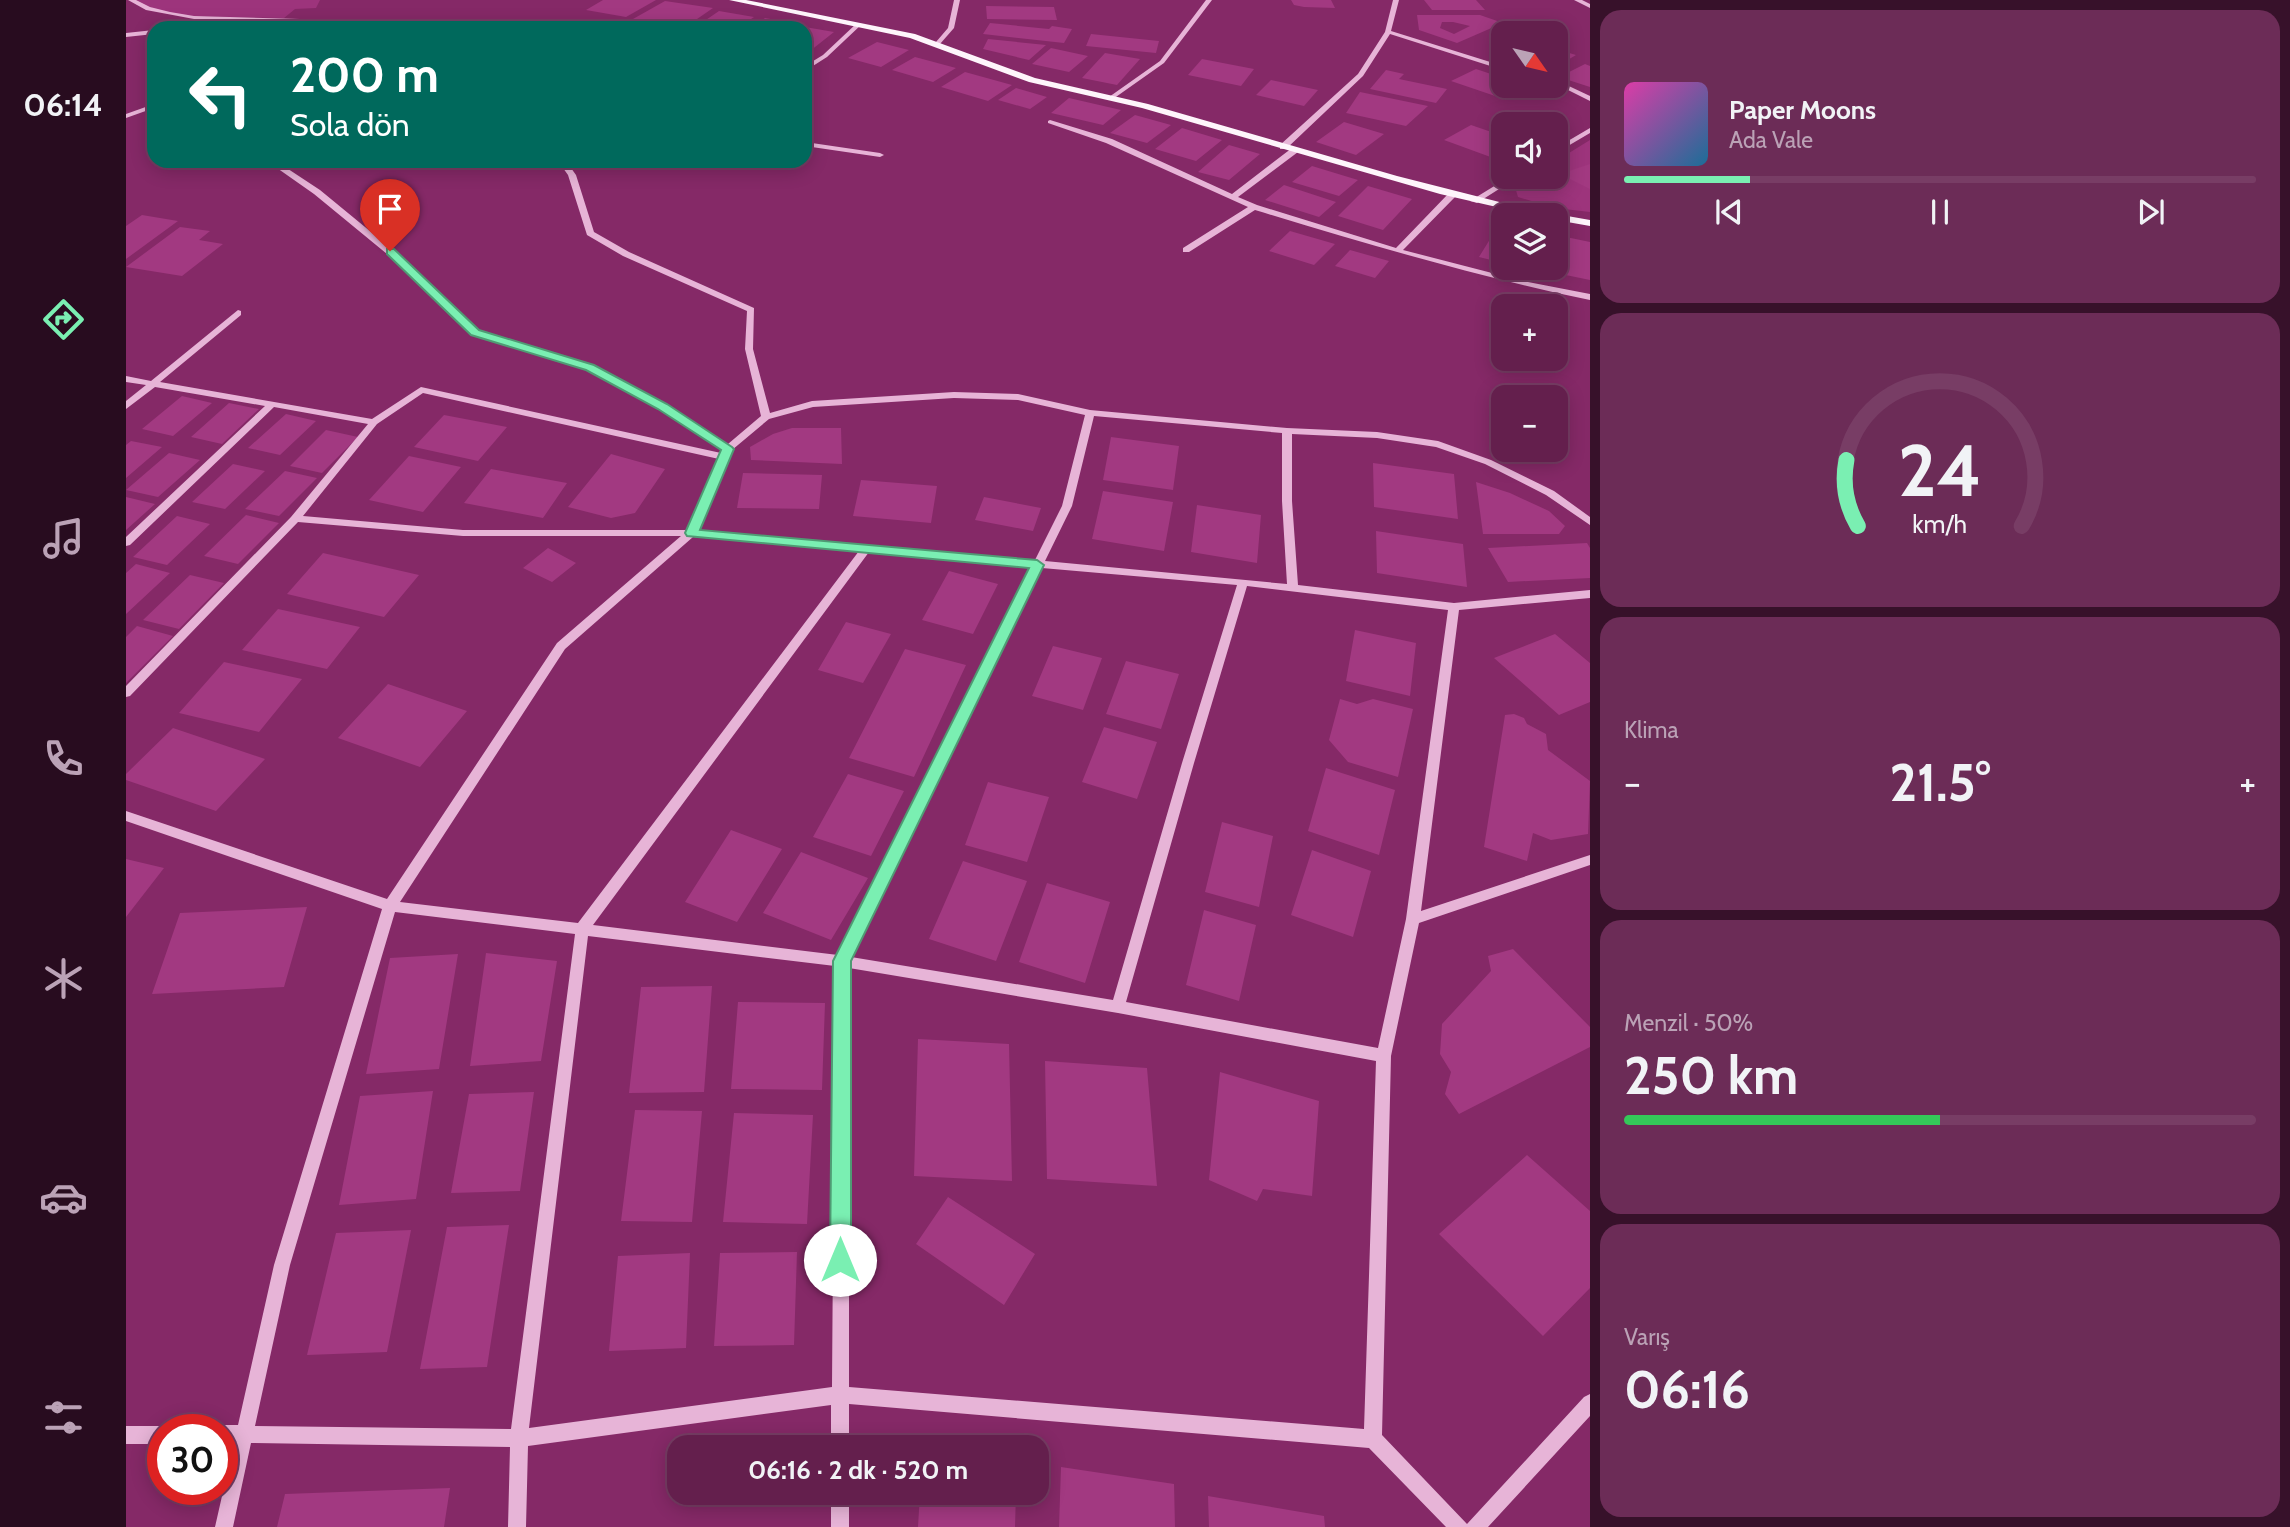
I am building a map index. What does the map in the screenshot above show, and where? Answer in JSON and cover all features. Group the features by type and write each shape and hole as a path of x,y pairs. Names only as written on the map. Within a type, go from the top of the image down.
{"main road":[{"path":"733,0 859,24 938,43 978,64 1111,98 1491,204"},
{"path":"1568,220 1590,223"}],"street":[{"path":"131,0 149,9 188,16 327,21"},
{"path":"938,43 951,28 957,0"},
{"path":"1111,98 1162,62 1209,0"},
{"path":"1283,147 1361,75 1388,32 1396,0"},
{"path":"1577,0 1590,6"},
{"path":"253,21 284,18"},
{"path":"812,64 859,24"},
{"path":"1388,32 1491,64"},
{"path":"126,35 147,33"},
{"path":"1568,88 1590,99"},
{"path":"126,116 147,108"},
{"path":"1050,122 1109,141 1254,207 1398,251 1522,284 1590,297"},
{"path":"1568,144 1590,130"},
{"path":"812,145 880,155"},
{"path":"1233,197 1295,150"},
{"path":"281,168 317,192 390,251 475,332 590,367 662,407 726,453"},
{"path":"567,168 572,175 590,233 626,254 751,310 749,349 765,417"},
{"path":"1475,201 1494,189"},
{"path":"1398,251 1452,195"},
{"path":"1186,250 1254,207"},
{"path":"126,405 238,313"},
{"path":"126,379 374,422"},
{"path":"126,693 295,519 374,422 421,390 726,453"},
{"path":"224,1527 282,1265 390,906 561,646 691,533 726,453 765,417 812,404 954,395 1018,397 1090,413 1287,431 1377,435 1438,444 1488,462 1550,493 1590,522"},
{"path":"126,543 272,404"},
{"path":"840,1435 842,961 1067,506 1090,413"},
{"path":"1287,431 1287,501 1293,589"},
{"path":"295,519 463,533 691,533 1244,582 1454,607 1590,594"},
{"path":"517,1527 519,1438 582,929 866,549"},
{"path":"1118,1007 1188,762 1244,582"},
{"path":"1373,1439 1384,1056 1413,919 1454,607"},
{"path":"126,816 390,906 842,961 1118,1007 1384,1056"},
{"path":"1413,919 1590,860"},
{"path":"238,1433 519,1438 839,1395 1373,1439 1460,1527"},
{"path":"1475,1527 1590,1404"},
{"path":"126,1435 147,1435"},
{"path":"840,1505 840,1527"}],"shaded area":[{"path":"131,0 320,0 316,8 295,9 284,18 188,16 166,13"},
{"path":"1590,140 1590,212 1568,209 1568,203 1538,203 1518,197 1516,189 1568,189 1568,154"}],"building":[{"path":"603,0 656,0 626,17 586,10"},
{"path":"1291,0 1331,0 1335,8 1304,7 1294,5"},
{"path":"1424,0 1476,0 1485,10 1432,10"},
{"path":"665,1 713,8 694,21 633,19"},
{"path":"986,6 1054,7 1057,20 987,19"},
{"path":"719,11 754,17 748,21 704,21"},
{"path":"1417,15 1480,15 1497,21 1491,21 1491,28 1457,43 1419,30","holes":["1442,22 1470,26 1454,34 1440,28"]},
{"path":"765,18 782,21 761,21"},
{"path":"990,23 1072,29 1064,43 983,34"},
{"path":"812,28 834,32 812,49"},
{"path":"1091,34 1159,41 1156,53 1086,46"},
{"path":"988,39 1046,45 1029,60 983,49"},
{"path":"877,42 909,50 881,67 848,58"},
{"path":"1051,48 1088,56 1069,72 1032,64"},
{"path":"1105,53 1140,59 1117,85 1082,78"},
{"path":"915,57 956,68 933,82 892,70"},
{"path":"1202,59 1254,69 1241,86 1188,75"},
{"path":"1585,64 1590,66 1590,87 1568,80 1568,72"},
{"path":"1476,69 1491,74 1491,95 1451,81"},
{"path":"1386,70 1404,74 1399,79 1447,89 1436,103 1370,89"},
{"path":"965,72 1012,85 988,101 941,87"},
{"path":"1271,80 1318,90 1304,106 1256,95"},
{"path":"1016,88 1047,97 1030,109 998,100"},
{"path":"1360,92 1428,106 1406,126 1346,113"},
{"path":"1069,98 1121,110 1103,125 1051,113"},
{"path":"1135,115 1171,125 1147,143 1110,133"},
{"path":"1344,122 1384,134 1356,155 1316,142"},
{"path":"1471,125 1491,132 1491,157 1444,140"},
{"path":"1182,128 1222,140 1196,161 1155,149"},
{"path":"1229,145 1260,154 1229,180 1198,172"},
{"path":"1590,164 1590,189 1568,178 1568,171"},
{"path":"1312,166 1358,180 1339,196 1292,182"},
{"path":"1284,185 1336,202 1319,217 1265,200"},
{"path":"1368,186 1412,199 1383,230 1338,216"},
{"path":"142,215 178,221 126,259 126,226"},
{"path":"180,227 210,231 199,240 223,244 182,276 126,267"},
{"path":"1290,231 1335,244 1314,265 1269,251"},
{"path":"1568,237 1590,242 1590,280 1568,275"},
{"path":"1491,238 1491,260 1479,257"},
{"path":"1350,250 1389,261 1375,278 1335,266"},
{"path":"182,396 212,403 173,436 142,429"},
{"path":"229,403 259,409 222,444 191,437"},
{"path":"286,414 316,421 280,455 248,448"},
{"path":"444,415 507,427 478,461 414,447"},
{"path":"792,428 841,428 842,464 751,460 750,447 773,434"},
{"path":"326,430 358,437 322,473 290,466"},
{"path":"1111,437 1179,446 1173,490 1103,480"},
{"path":"131,441 162,447 126,478 126,445"},
{"path":"169,453 200,460 158,497 126,490"},
{"path":"611,454 665,469 635,513 611,518 568,507"},
{"path":"409,456 461,467 423,512 369,500"},
{"path":"1373,463 1454,474 1458,519 1374,507"},
{"path":"233,464 265,471 225,509 192,502"},
{"path":"491,469 567,483 543,518 464,503"},
{"path":"285,471 317,478 279,516 245,509"},
{"path":"743,473 822,475 819,509 737,508"},
{"path":"861,480 937,486 931,523 853,516"},
{"path":"1476,482 1510,493 1549,511 1565,526 1559,534 1483,534"},
{"path":"1103,491 1173,502 1164,551 1092,539"},
{"path":"126,497 155,504 126,530"},
{"path":"984,497 1041,508 1033,531 975,520"},
{"path":"1197,505 1261,515 1257,563 1191,552"},
{"path":"246,515 279,523 238,564 204,556"},
{"path":"177,516 210,524 167,565 133,557"},
{"path":"1376,531 1463,544 1467,587 1377,573"},
{"path":"1587,543 1590,548 1590,578 1508,582 1488,548"},
{"path":"548,548 576,563 552,582 523,568"},
{"path":"323,553 419,575 384,617 287,594"},
{"path":"136,564 170,573 126,614 126,573"},
{"path":"949,571 998,584 973,634 922,620"},
{"path":"190,575 224,583 179,629 143,620"},
{"path":"278,609 360,627 327,669 242,650"},
{"path":"846,622 891,634 863,683 818,670"},
{"path":"137,626 173,636 126,683 126,637"},
{"path":"1355,630 1416,643 1410,696 1346,681"},
{"path":"1555,634 1590,663 1590,702 1559,715 1494,658"},
{"path":"1053,646 1102,658 1083,710 1032,696"},
{"path":"905,649 966,665 914,777 849,758"},
{"path":"1126,661 1179,674 1161,729 1106,714"},
{"path":"224,662 302,679 259,732 179,713"},
{"path":"388,684 467,711 420,767 338,738"},
{"path":"1340,699 1357,704 1373,699 1413,709 1398,777 1348,762 1329,740"},
{"path":"1514,714 1546,734 1548,750 1590,781 1588,834 1551,840 1533,833 1527,861 1484,847 1505,715"},
{"path":"1104,727 1157,742 1137,799 1082,782"},
{"path":"173,728 265,759 216,811 126,780 126,774"},
{"path":"1326,768 1395,790 1379,855 1308,831"},
{"path":"848,774 904,791 871,856 813,837"},
{"path":"988,782 1049,797 1027,862 965,845"},
{"path":"1222,822 1273,836 1259,907 1205,892"},
{"path":"731,830 782,849 737,922 685,902"},
{"path":"1312,850 1371,871 1353,937 1291,915"},
{"path":"801,852 868,878 831,940 763,913"},
{"path":"126,859 164,868 126,917"},
{"path":"963,861 1027,881 996,961 929,939"},
{"path":"1047,883 1110,902 1085,983 1019,962"},
{"path":"307,907 284,987 152,994 180,913"},
{"path":"1204,910 1256,925 1239,1001 1186,985"},
{"path":"1513,949 1590,1027 1590,1047 1459,1114 1445,1094 1451,1072 1440,1054 1442,1024 1491,971 1488,956"},
{"path":"486,953 557,961 541,1061 470,1066"},
{"path":"458,954 439,1069 366,1074 390,958"},
{"path":"712,986 704,1092 629,1093 641,987"},
{"path":"738,1002 825,1003 822,1090 731,1089"},
{"path":"918,1039 1009,1044 1012,1181 914,1176"},
{"path":"1045,1061 1147,1068 1157,1186 1047,1179"},
{"path":"1220,1072 1319,1101 1312,1196 1263,1189 1257,1201 1209,1180"},
{"path":"433,1091 416,1199 339,1205 360,1096"},
{"path":"534,1092 520,1191 451,1193 469,1094"},
{"path":"635,1110 702,1111 692,1222 621,1221"},
{"path":"734,1113 813,1115 807,1224 723,1222"},
{"path":"1527,1155 1590,1211 1590,1288 1543,1336 1439,1234"},
{"path":"948,1197 1035,1254 1004,1305 916,1244"},
{"path":"509,1225 487,1367 420,1369 447,1227"},
{"path":"411,1230 387,1352 307,1355 336,1233"},
{"path":"797,1252 794,1345 714,1346 720,1253"},
{"path":"690,1253 686,1348 609,1351 618,1256"},
{"path":"1061,1467 1174,1484 1175,1527 1059,1527"},
{"path":"450,1488 444,1527 277,1527 285,1494"},
{"path":"1208,1496 1324,1516 1325,1527 1209,1527"},
{"path":"919,1505 1016,1505 1015,1527 918,1527"}],"route":[{"path":"390,251 475,332 590,367 662,407 728,449 691,533 1037,565 842,961 840,1260"}]}
